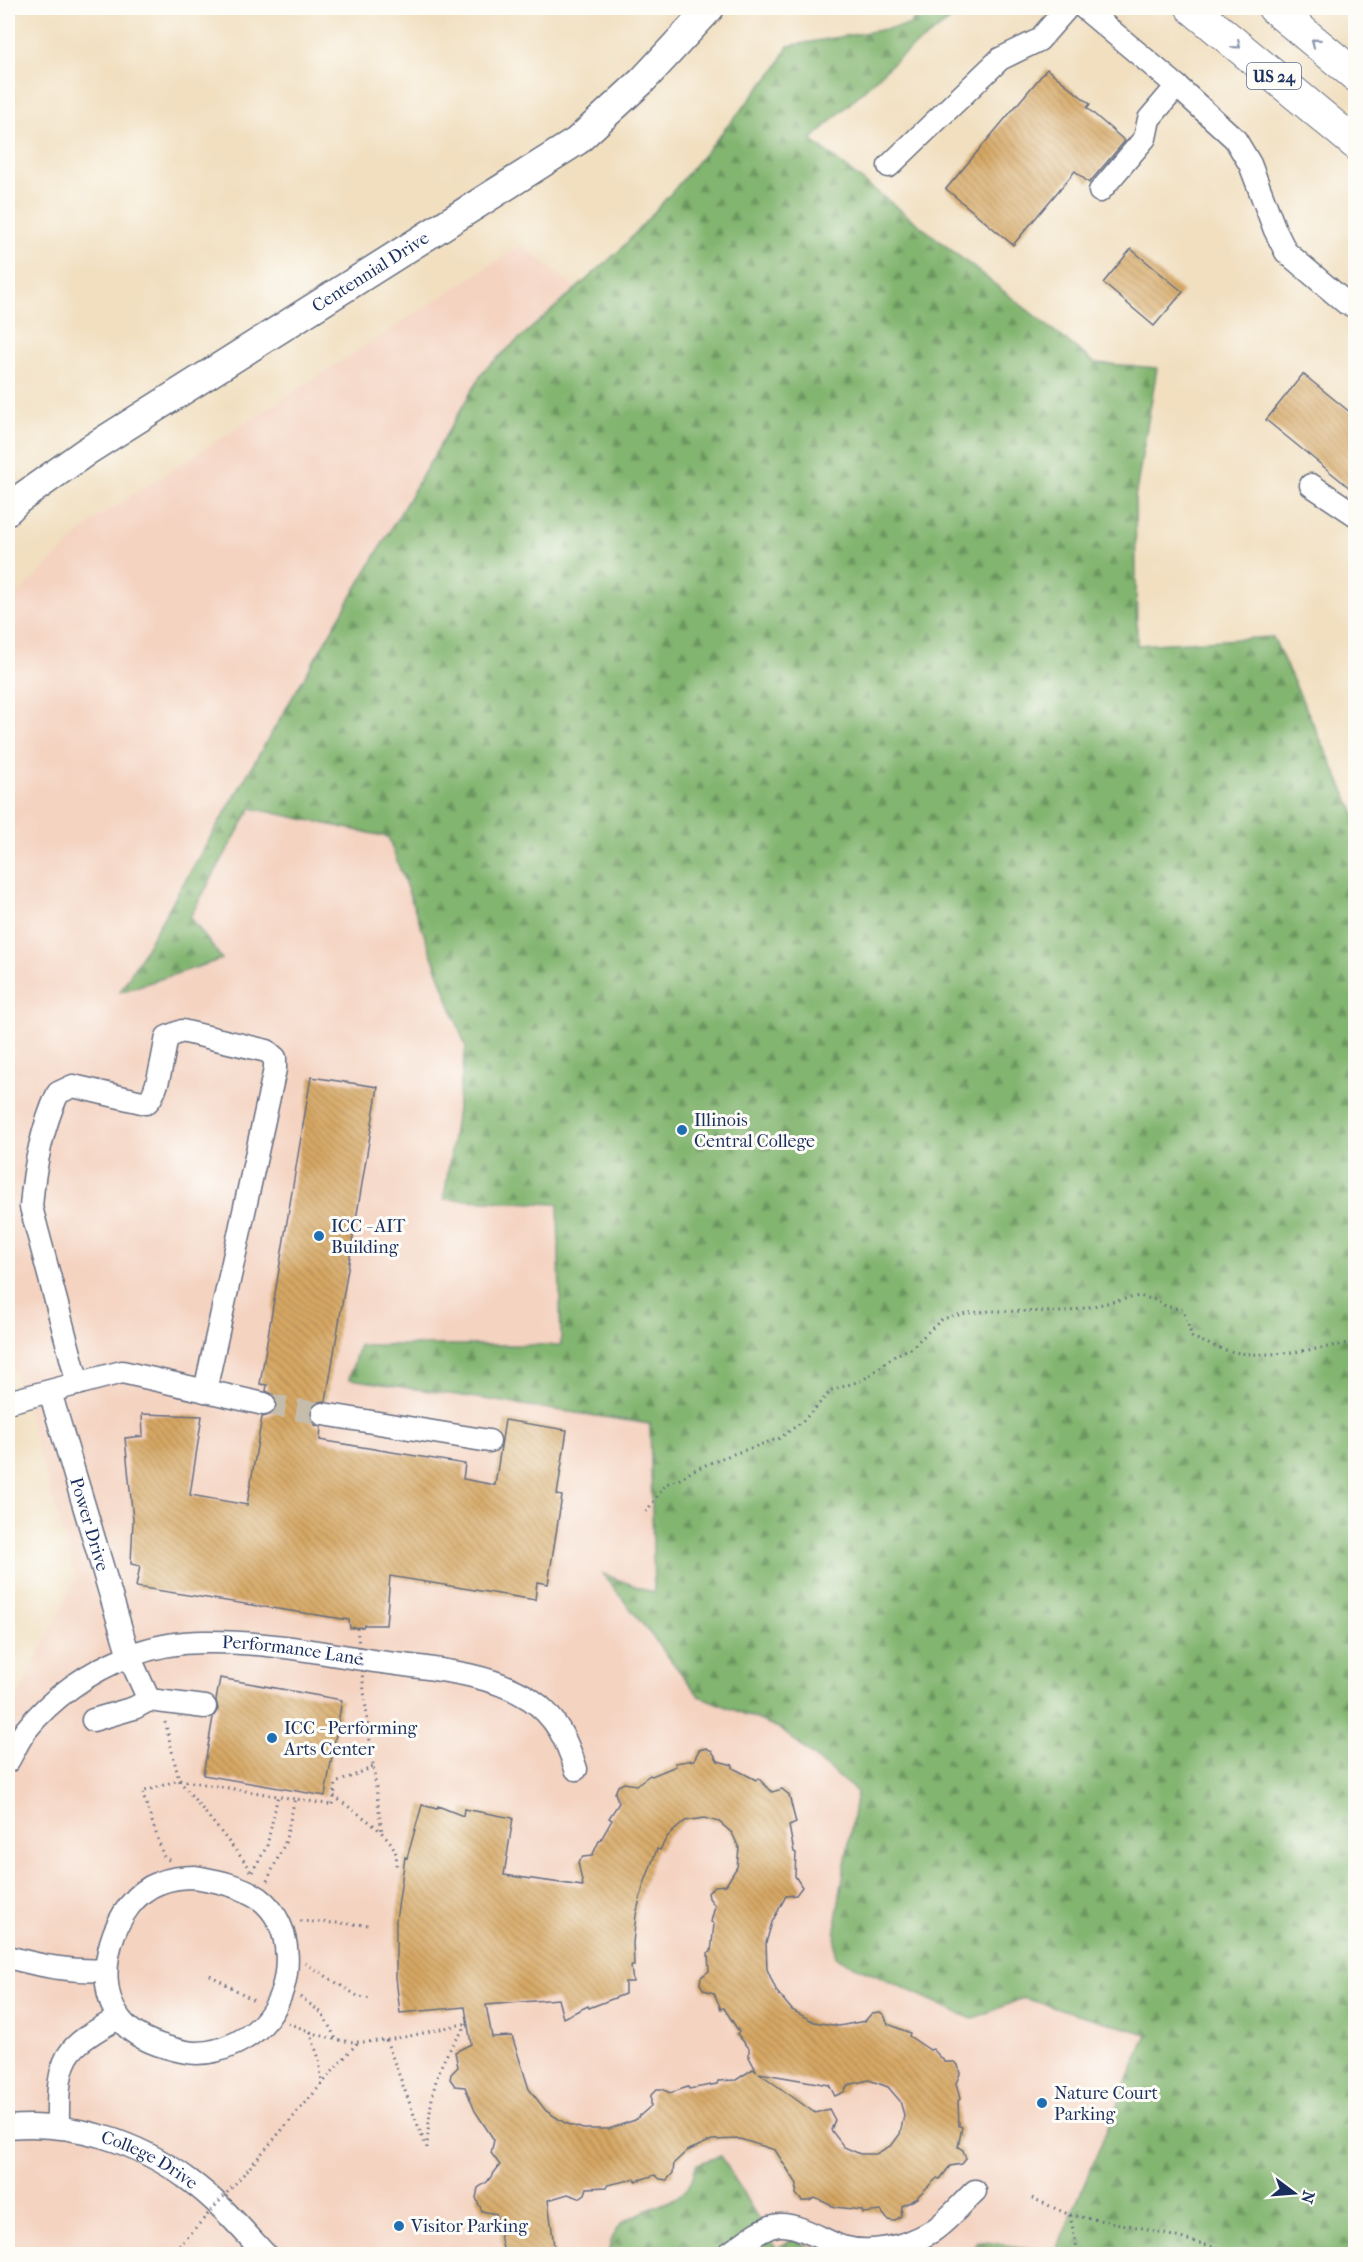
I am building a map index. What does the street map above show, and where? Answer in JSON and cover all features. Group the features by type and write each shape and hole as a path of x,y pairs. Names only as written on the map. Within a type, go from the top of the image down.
{"highway":[{"name":"US 24","path":"1192,8 1356,144"},
{"name":"US 24","path":"1274,8 1356,76"}],"main road":[{"name":"Centennial Drive","path":"8,510 18,500 87,451 577,141 642,81 710,8"}],"street":[{"path":"889,166 1000,59 1039,40 1067,8"},
{"path":"1084,8 1177,86 1235,139 1250,164 1275,231 1286,252 1347,303 1356,307"},
{"path":"1100,191 1145,138 1149,119 1177,86"},
{"path":"1311,485 1356,515"},
{"path":"78,1384 31,1207 33,1178 48,1115 58,1093 73,1086 140,1102 150,1101 155,1090 167,1037 182,1031 267,1051 275,1058 275,1069 205,1391"},
{"path":"8,1402 122,1372 264,1404"},
{"name":"Power Drive","path":"51,1392 129,1656 154,1701"},
{"path":"323,1413 489,1442"},
{"name":"Performance Lane","path":"8,1761 25,1731 51,1702 99,1669 129,1656 171,1644 237,1642 323,1653 478,1678 508,1686 545,1711 563,1732 576,1770"},
{"path":"93,1720 154,1701 205,1707"},
{"path":"195,1877 220,1881 259,1899 273,1913 282,1927 288,1958 284,1981 283,2020 262,2025 244,2039 225,2047 195,2053 181,2052 149,2042 127,2028 118,2018 111,2004 106,1970 111,1938 133,1901 157,1883 176,1878 195,1877"},
{"path":"8,1957 54,1969 80,1972 106,1970"},
{"path":"57,2127 62,2073 72,2051 95,2031 118,2018"},
{"name":"College Drive","path":"8,2127 28,2125 57,2127 108,2137 151,2156 189,2180 230,2216 265,2254"},
{"path":"728,2254 764,2231 780,2225 843,2247 876,2250 901,2245 931,2232 975,2191"}],"path":[{"path":"646,1512 666,1484 719,1459 780,1438 803,1421 832,1390 863,1380 896,1355 911,1348 942,1318 966,1312 1066,1312 1139,1296 1183,1310 1192,1336 1215,1347 1249,1354 1336,1346 1356,1341"},
{"path":"357,1628 382,1833"},
{"path":"154,1701 179,1780 249,1867 250,1874"},
{"path":"175,1863 164,1857 142,1792 179,1780 333,1805 336,1783 373,1767"},
{"path":"250,1874 267,1846 278,1795"},
{"path":"333,1796 382,1833 391,1843 397,1855 396,1868"},
{"path":"264,1885 285,1844 296,1798"},
{"path":"240,1870 257,1880"},
{"path":"293,1920 370,1925"},
{"path":"303,1973 303,1962 359,1997 372,1999"},
{"path":"210,1975 283,2020 310,2032 336,2039 358,2042 386,2040 468,2023 445,2058 434,2089 428,2120 427,2148 386,2040"},
{"path":"297,2002 300,1989"},
{"path":"299,1995 322,2013 336,2039"},
{"path":"310,2032 319,2059 322,2084"},
{"path":"131,2250 173,2253 358,2042"},
{"path":"1032,2198 1070,2216 1143,2228 1240,2254"},
{"path":"1070,2216 1078,2254"}],"shaded area":[{"name":"Illinois Central College","path":"522,245 1355,910 1355,2254 8,2254 8,1716 76,1578 8,1349 8,604 95,519"}],"green space":[{"path":"927,8 967,8 897,59 811,140 1095,363 1157,368 1135,498 1137,645 1273,637 1355,814 1355,2254 971,2254 978,2241 1056,2252 1147,2034 1023,1998 972,2019 835,1957 836,1920 857,1792 779,1728 699,1696 603,1574 654,1593 650,1424 349,1379 359,1345 561,1345 558,1204 444,1199 466,1047 388,837 251,808 190,917 222,959 120,992 484,370 620,250 673,191 777,67 788,46 909,25"},
{"path":"721,2156 776,2249 793,2239 822,2254 688,2254 685,2251 680,2254 609,2254 612,2239 618,2228 627,2220 676,2198 688,2187 697,2164"}],"building":[{"path":"1047,69 1090,104 1087,108 1125,141 1089,183 1075,171 1013,245 946,189"},
{"path":"1131,249 1183,292 1154,326 1103,283"},
{"path":"1303,374 1356,417 1356,493 1266,420"},
{"name":"ICC - AIT Building","path":"311,1077 378,1087 326,1401 312,1406 311,1419 315,1425 321,1427 320,1440 465,1464 463,1479 495,1485 505,1420 567,1430 557,1495 562,1496 548,1584 537,1582 535,1600 390,1576 386,1625 364,1625 350,1628 349,1620 136,1587 140,1566 131,1564 133,1520 125,1438 143,1436 142,1414 202,1416 190,1495 247,1505 262,1417 273,1414 277,1406 274,1395 266,1391 267,1385 260,1384"},
{"name":"ICC - Performing Arts Center","path":"220,1678 342,1700 325,1796 203,1775 213,1717 218,1709 216,1700"},
{"path":"706,1748 712,1751 718,1761 733,1765 733,1768 756,1780 758,1778 772,1792 782,1789 789,1795 796,1823 789,1826 796,1853 795,1876 802,1887 796,1895 786,1896 772,1922 766,1943 767,1969 777,1992 792,2010 814,2022 839,2026 865,2021 872,2013 880,2012 888,2024 910,2033 909,2036 930,2050 933,2049 945,2062 954,2062 958,2065 960,2074 956,2083 960,2099 958,2101 959,2126 962,2127 958,2147 963,2150 966,2159 962,2164 950,2166 940,2179 937,2178 918,2198 902,2206 901,2216 894,2221 888,2220 881,2211 863,2213 862,2210 835,2207 815,2198 802,2201 796,2194 797,2184 775,2150 740,2139 712,2140 687,2151 674,2163 673,2173 667,2180 655,2175 636,2181 635,2179 607,2185 607,2187 587,2188 585,2194 579,2198 568,2194 548,2200 555,2254 504,2254 496,2214 482,2211 476,2198 478,2188 487,2182 500,2165 491,2153 494,2140 475,2111 465,2087 455,2086 450,2079 451,2074 458,2067 455,2052 471,2044 465,2007 400,2013 396,1978 396,1921 405,1857 407,1858 422,1805 437,1809 438,1806 463,1816 464,1809 513,1818 504,1875 583,1886 578,1862 583,1857 592,1856 612,1820 609,1818 619,1803 615,1793 618,1786 624,1783 636,1785 650,1775 676,1766 675,1763 694,1760 699,1750","holes":["704,1818 719,1822 732,1833 739,1848 737,1867 726,1885 714,1886 708,1893 715,1906 711,1922 714,1924 711,1952 708,1953 709,1971 701,1977 700,1984 704,1990 714,1993 721,2009 724,2008 739,2032 737,2034 749,2048 749,2057 757,2072 753,2069 736,2080 718,2081 717,2084 689,2089 688,2087 670,2093 657,2089 651,2095 651,2106 635,2120 609,2129 583,2129 565,2123 546,2111 529,2089 512,2036 492,2037 486,2005 558,1999 563,2018 588,2006 589,2008 625,1994 625,1982 633,1982 631,1966 634,1966 633,1943 636,1915 643,1887 657,1849 660,1850 667,1837 685,1821","759,2073 829,2085 835,2096 844,2092 848,2085 869,2080 888,2087 900,2101 904,2115 900,2134 892,2145 876,2154 860,2154 844,2147 831,2130 835,2120 829,2109 815,2113"]}],"tunnel":[{"path":"264,1404 323,1414"}],"place":[{"name":"Illinois Central College","path":"682,1130"},
{"name":"ICC - AIT Building","path":"319,1236"},
{"name":"ICC - Performing Arts Center","path":"272,1738"},
{"name":"Nature Court Parking","path":"1042,2103"},
{"name":"Visitor Parking","path":"399,2226"}]}
